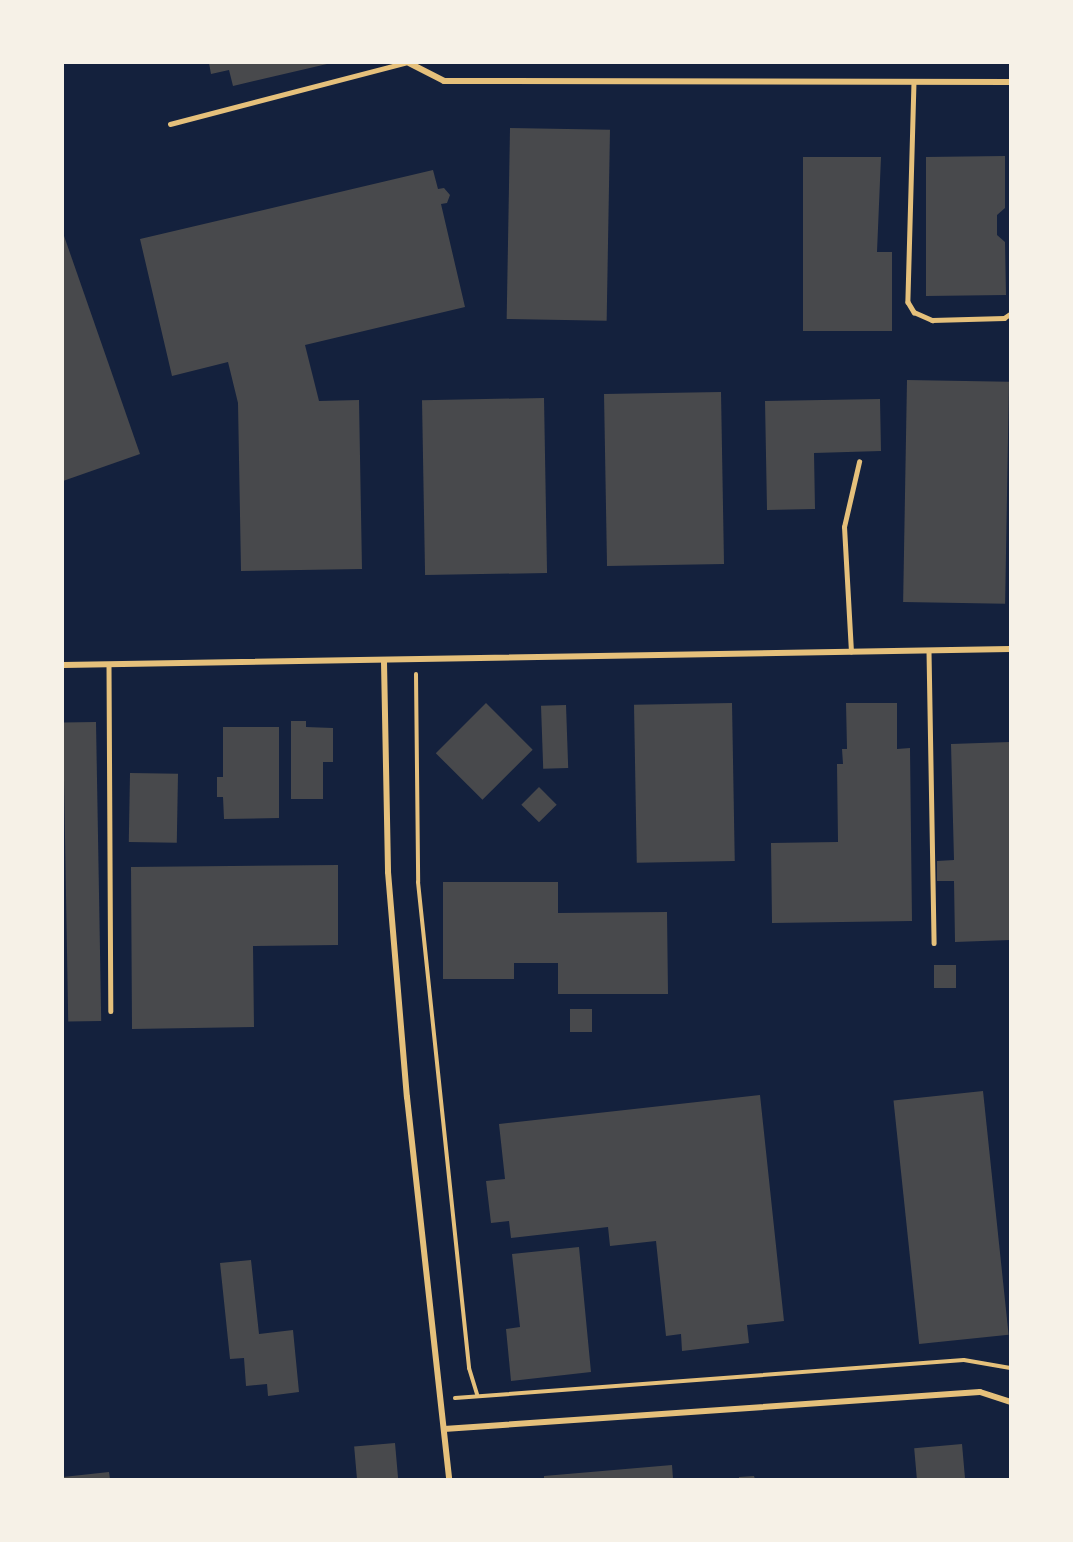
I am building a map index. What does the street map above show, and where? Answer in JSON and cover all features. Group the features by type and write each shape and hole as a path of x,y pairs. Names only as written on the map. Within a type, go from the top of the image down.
{"street":[{"path":"407,63 444,81 1010,82"},
{"path":"63,665 384,662 1010,649"},
{"path":"384,662 388,872 407,1096 449,1479"},
{"path":"444,1429 980,1392 1010,1402"}],"lane":[{"path":"170,124 407,63"},
{"path":"914,82 908,302 914,312 932,321 1004,318 1010,314"},
{"path":"851,652 844,526 859,462"},
{"path":"929,651 934,943"},
{"path":"109,664 111,1011"}],"path":[{"path":"416,661 418,882 468,1368 477,1395"},
{"path":"441,1401 477,1395 502,1397 964,1360 1010,1368"}],"building":[{"path":"209,63 327,64 233,86 229,70 211,74"},
{"path":"510,128 610,130 607,321 507,319"},
{"path":"1005,156 1005,208 997,215 997,235 1005,242 1006,295 926,296 926,157"},
{"path":"803,157 881,157 877,252 892,252 892,331 803,331"},
{"path":"433,170 438,189 444,188 450,195 447,203 441,204 465,307 305,345 319,401 359,400 362,569 241,571 238,403 228,362 172,376 140,239"},
{"path":"63,233 140,454 63,481"},
{"path":"907,380 1009,382 1005,604 903,602"},
{"path":"721,392 724,564 607,566 604,394"},
{"path":"544,398 547,573 425,575 422,400"},
{"path":"880,399 881,451 814,453 815,509 767,510 765,401"},
{"path":"486,703 533,750 482,800 436,753"},
{"path":"732,703 735,861 637,863 634,705"},
{"path":"846,703 897,703 897,749 910,748 912,921 772,923 771,843 838,842 837,764 843,764 842,749 847,749"},
{"path":"566,705 568,768 543,769 541,706"},
{"path":"291,721 306,721 306,727 333,728 333,762 323,762 323,799 291,799"},
{"path":"96,722 101,1021 68,1022 63,723"},
{"path":"223,727 279,727 279,818 224,819 223,797 217,797 217,777 223,777"},
{"path":"1010,742 1010,940 955,942 954,881 937,881 937,861 954,860 951,744"},
{"path":"130,773 178,774 177,843 129,842"},
{"path":"539,787 557,805 539,822 521,805"},
{"path":"338,865 338,945 253,946 254,1027 132,1029 131,867"},
{"path":"443,882 558,882 558,913 667,912 668,994 558,994 558,963 514,963 514,979 443,979"},
{"path":"934,965 956,965 956,988 934,988"},
{"path":"570,1009 592,1009 592,1032 570,1032"},
{"path":"983,1091 1009,1335 919,1344 893,1100"},
{"path":"760,1095 784,1321 747,1325 749,1343 682,1351 681,1334 666,1336 656,1241 610,1246 608,1227 511,1238 509,1221 491,1223 486,1181 505,1179 499,1124"},
{"path":"579,1247 591,1372 511,1381 506,1329 520,1327 512,1254"},
{"path":"251,1260 259,1334 293,1330 299,1392 268,1396 267,1384 246,1386 244,1358 230,1359 220,1263"},
{"path":"395,1443 398,1479 357,1479 354,1447"},
{"path":"962,1444 965,1479 917,1479 914,1448"},
{"path":"672,1465 673,1479 544,1479 544,1476"},
{"path":"109,1472 110,1479 63,1479 63,1477"},
{"path":"754,1476 755,1479 739,1479 739,1477"}]}
